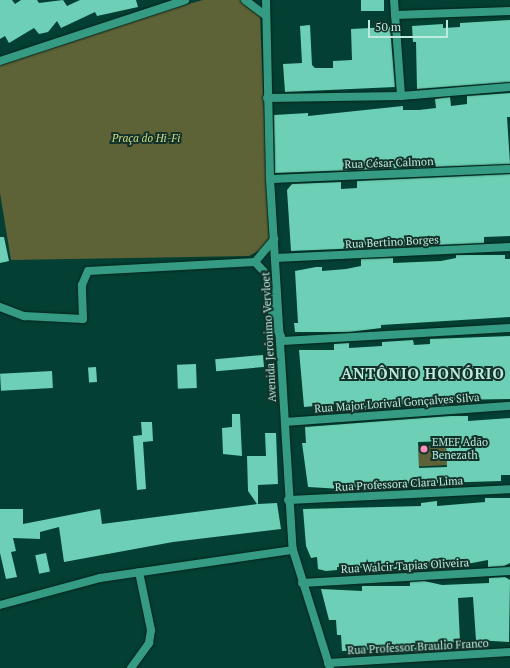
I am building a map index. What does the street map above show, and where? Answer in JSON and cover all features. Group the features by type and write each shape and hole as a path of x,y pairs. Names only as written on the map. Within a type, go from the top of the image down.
{"street":[{"path":"155,0 157,9"},
{"path":"0,61 185,0"},
{"path":"245,0 266,16"},
{"name":"Avenida Jerônimo Vervloet","path":"266,0 270,179 282,339 288,500 293,550 329,666"},
{"path":"394,0 401,96"},
{"path":"395,15 510,10"},
{"path":"267,98 401,96 510,87"},
{"name":"Rua César Calmon","path":"270,179 510,169"},
{"path":"0,307 24,316 83,318 82,285 88,271 255,262 274,240"},
{"name":"Rua Bertino Borges","path":"276,258 510,247"},
{"path":"255,262 266,274 274,325 282,339 510,328"},
{"name":"Rua Major Lorival Gonçalves Silva","path":"285,422 510,406"},
{"name":"Rua Professora Clara Lima","path":"288,500 510,489"},
{"path":"0,605 139,572 293,550"},
{"name":"Rua Walcir Tapias Oliveira","path":"302,583 510,571"},
{"path":"131,668 149,643 151,630 139,572"},
{"name":"Rua Professor Braulio Franco","path":"329,666 510,652"}],"green space":[{"name":"Praça do Hi-Fi","path":"203,0 245,0 260,13 269,238 260,250 249,256 11,260 0,193 0,65 91,31"},
{"path":"446,445 447,465 419,466 418,446"}],"building":[{"path":"0,0 12,0 15,4 21,0 37,0 39,3 63,0 67,6 80,0 136,0 138,7 97,16 95,12 61,28 57,21 48,32 39,34 34,28 9,43 5,36 0,39"},
{"path":"361,0 384,0 384,11 361,11"},
{"path":"510,20 510,82 417,89 416,42 413,42 412,26 443,24 443,28 460,27 460,23"},
{"path":"310,25 312,65 315,68 333,68 333,61 352,60 351,29 390,27 395,87 285,92 283,64 302,63 300,26"},
{"path":"510,93 510,117 507,117 510,164 275,173 274,115 308,113 308,116 403,106 403,110 419,110 436,108 435,99 450,97 451,106 467,104 467,96"},
{"path":"510,174 510,236 484,237 484,243 291,251 287,190 292,184 341,182 341,189 357,188 357,181"},
{"path":"0,237 4,237 9,261 0,263"},
{"path":"456,255 505,255 505,259 510,259 510,317 381,325 381,328 349,332 295,332 294,323 298,323 295,271 316,267 322,267 322,271 346,269 361,266 361,259 393,258 393,263 441,261 456,258"},
{"path":"510,336 510,399 448,400 449,405 417,407 417,402 353,412 353,407 337,407 337,404 304,407 299,350 334,350 334,344 349,343 349,348 382,346 382,342 413,340 414,345 430,344 430,339"},
{"path":"263,355 264,367 216,371 215,359"},
{"path":"196,364 197,388 178,389 177,365"},
{"path":"96,367 97,382 89,383 88,368"},
{"path":"52,371 53,388 1,391 0,374"},
{"path":"232,414 240,414 242,456 223,454 222,428 232,427"},
{"path":"450,416 468,416 468,421 510,418 510,475 501,475 501,481 374,485 342,489 308,487 302,443 306,443 305,427","holes":["446,441 447,467 419,468 418,442"]},
{"path":"141,422 152,422 153,441 143,442 146,489 137,490 133,436 142,435"},
{"path":"265,433 276,433 278,484 258,485 258,504 277,503 281,529 173,542 64,562 59,527 40,532 40,539 13,538 16,551 11,552 17,577 6,579 0,553 0,509 23,509 23,524 100,509 102,524 257,504 248,491 247,456 266,456"},
{"path":"485,498 510,498 510,563 504,566 488,567 488,560 456,566 424,566 424,570 337,567 337,570 326,571 318,569 317,557 311,558 306,546 303,509 421,506 421,503 437,501 437,506 485,502"},
{"path":"46,553 50,572 39,574 35,555"},
{"path":"505,577 510,580 509,642 476,640 473,597 458,598 460,642 429,643 429,646 420,647 420,652 411,652 410,648 342,651 341,635 337,635 336,620 329,620 321,589 362,591 362,586 410,586 410,582 424,581 442,585 489,583 489,578"}],"place":[{"name":"EMEF Adão Benezath","path":"424,449"}],"district":[{"name":"ANTÔNIO HONÓRIO","path":"423,374"}]}
